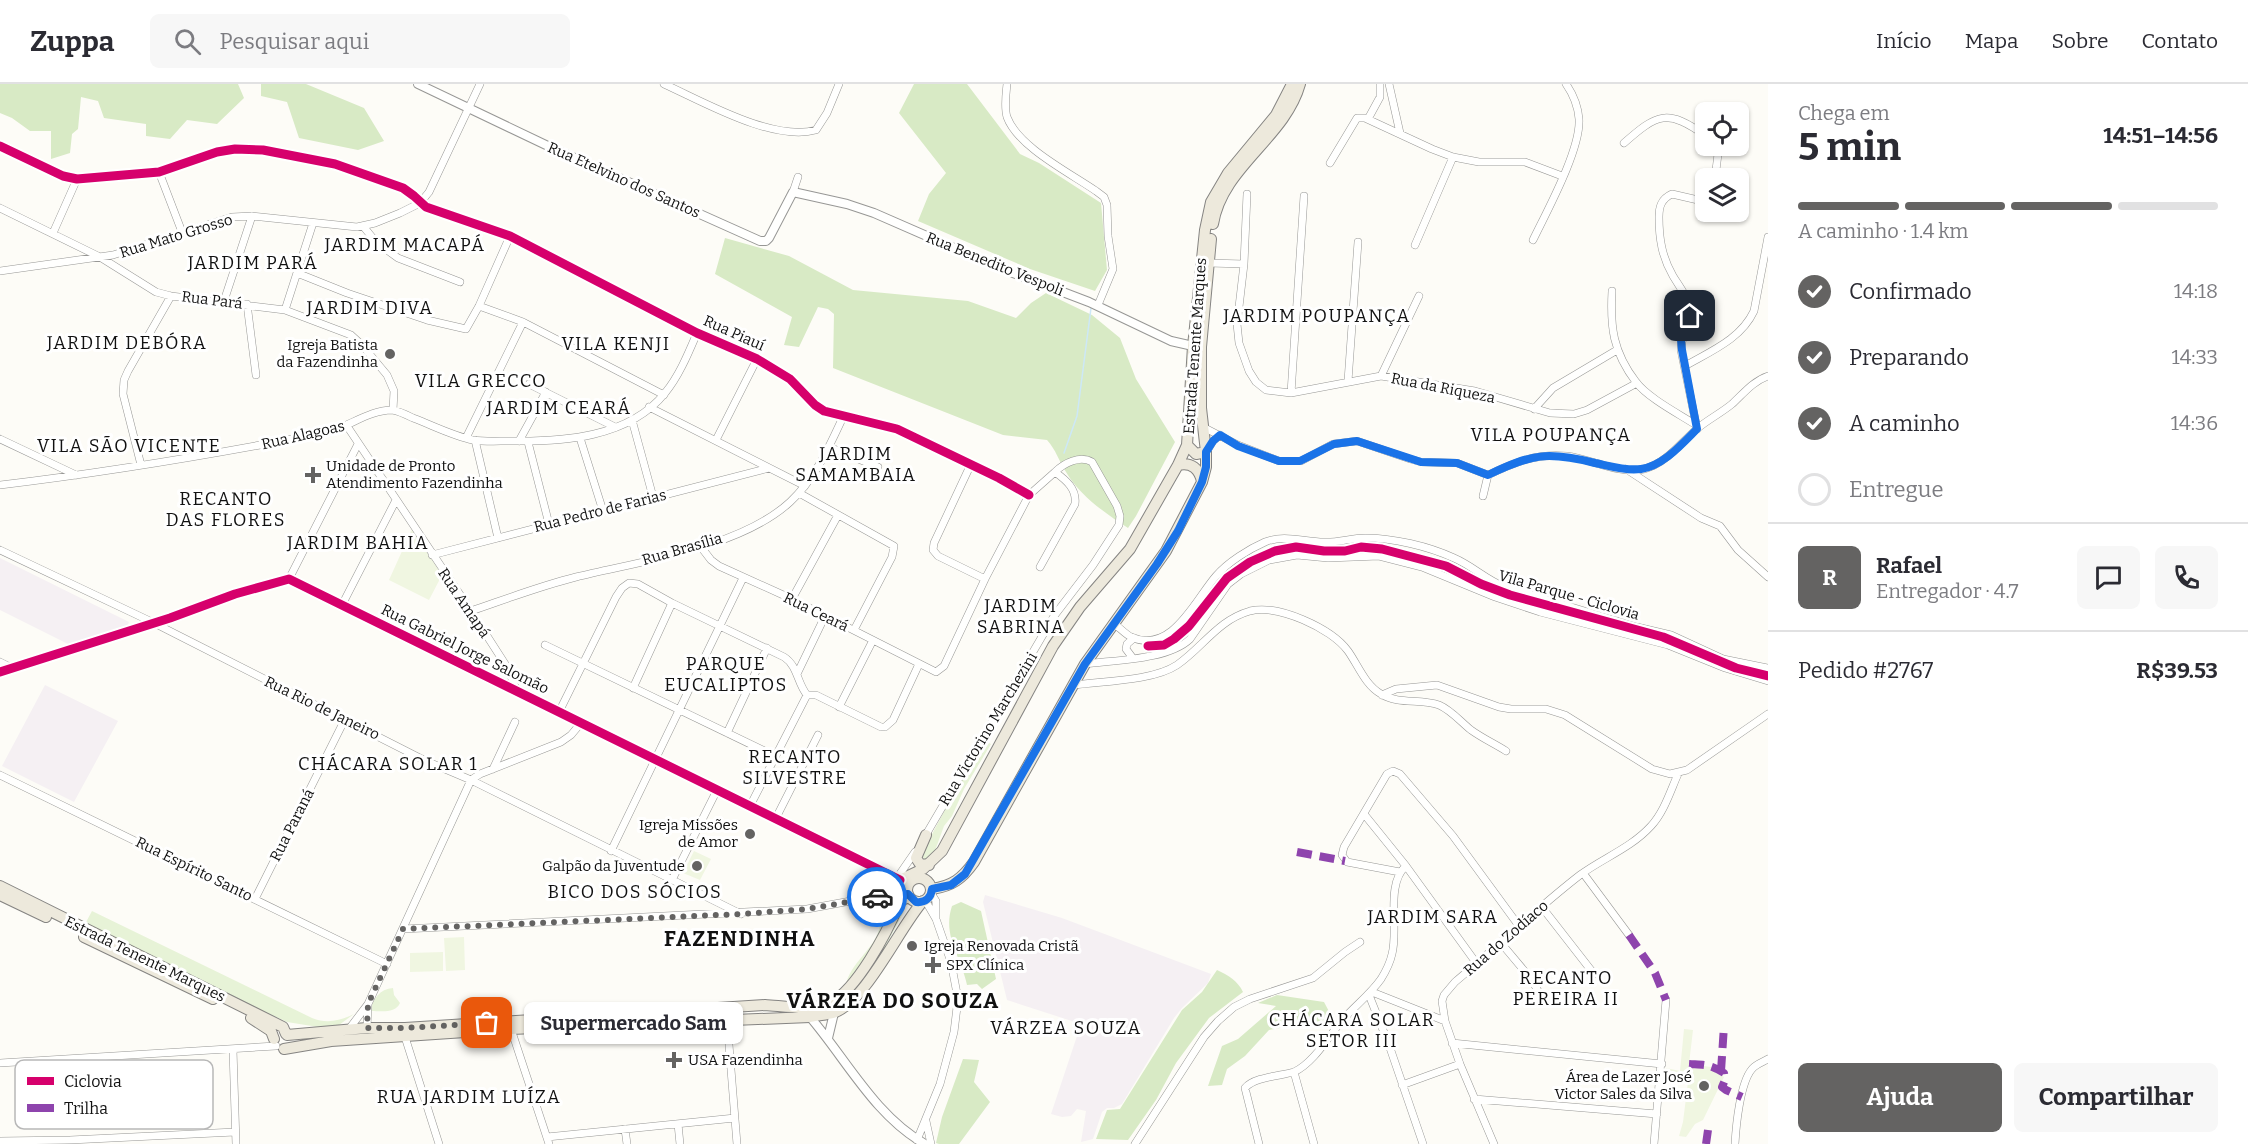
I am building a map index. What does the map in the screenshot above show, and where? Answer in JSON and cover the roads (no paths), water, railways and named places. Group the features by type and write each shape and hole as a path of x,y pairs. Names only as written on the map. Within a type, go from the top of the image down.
{"main road":[{"name":"Estrada Tenente Marques","path":"367,1028 405,1028 765,1005 809,1007 829,1004 841,996 875,953 906,894 909,883 906,877 928,865 942,851 1053,646 1080,607 1130,549 1178,465 1187,445 1189,432 1193,346 1205,230 1211,202 1228,172 1276,115 1292,84"},
{"name":"Estrada Tenente Marques","path":"928,896 957,881 974,862 1085,664 1166,551 1202,482 1206,467 1206,452 1201,408 1201,347 1214,220 1221,198 1234,177 1284,119 1300,84"},
{"path":"1189,432 1203,427"},
{"path":"1187,445 1197,454 1206,452"},
{"path":"1178,465 1194,467 1200,474 1202,482"},
{"path":"926,835 916,858 920,864 928,865"},
{"path":"367,1028 365,1036 350,1037 347,1035 277,1044 280,1033 287,1035 347,1035 405,1037 511,1029 810,1017 834,1013 862,988 880,966 912,913 928,896 929,882 906,877 906,894 916,902 928,896"},
{"name":"Estrada Tenente Marques","path":"0,886 283,1027 287,1035"},
{"name":"Estrada Tenente Marques","path":"0,895 170,980 248,1016 271,1031 277,1044"}],"street":[{"name":"Rua Etelvino dos Santos","path":"418,84 760,241 770,238 798,177"},
{"path":"420,203 429,192 480,84"},
{"path":"664,84 771,129 804,133 816,130 827,113 839,84"},
{"path":"1007,84 1005,109 1015,130 1039,152 1096,190 1106,201 1113,269 1098,306"},
{"path":"1368,119 1380,97 1380,84"},
{"path":"1389,84 1400,133"},
{"path":"1533,240 1562,176 1579,130 1576,105 1566,84"},
{"path":"1624,143 1646,124 1663,117 1684,122 1695,129"},
{"path":"1330,163 1357,118 1368,119 1453,157 1479,162 1525,162 1562,176"},
{"path":"0,147 63,176 77,179 53,233"},
{"name":"Rua Piauí","path":"77,179 159,172 217,152 235,149 263,150 316,159 365,173 403,188 414,195 420,203 453,218 510,236 697,333 757,359 790,379 815,405 843,417 897,429 1029,495"},
{"path":"1415,246 1453,157"},
{"path":"159,172 182,232"},
{"name":"Rua Benedito Vespoli","path":"793,192 847,204 874,213 1000,268 1098,306 1171,340 1193,346"},
{"name":"Rua da Riqueza","path":"1247,194 1244,264 1237,324 1244,360 1256,382 1266,390 1291,393 1381,376 1475,391 1534,409 1574,414 1587,410 1637,383"},
{"path":"1695,199 1672,194 1661,203 1659,211 1660,244 1663,256 1690,310 1681,340 1696,427"},
{"path":"1291,393 1304,196"},
{"name":"Rua Mato Grosso","path":"0,271 129,251 232,217 252,216 347,226 363,225 390,218 420,203"},
{"name":"Rua Pará","path":"0,208 100,257 156,292 171,296 285,310 344,332 362,345 387,375 392,384 393,410"},
{"path":"224,301 252,216"},
{"path":"285,310 313,223"},
{"path":"363,225 376,242 398,258 460,282"},
{"path":"297,273 428,320 466,329 479,306 510,236"},
{"path":"1685,366 1734,338 1749,321 1754,311 1768,237"},
{"path":"1348,381 1358,242"},
{"path":"1209,262 1244,264"},
{"path":"1612,291 1610,319 1617,350 1637,383 1696,427"},
{"path":"141,465 123,394 123,385 128,371 171,296"},
{"path":"1381,376 1419,296"},
{"path":"247,304 256,375"},
{"path":"479,306 523,322 664,395"},
{"path":"466,438 523,322"},
{"path":"393,410 475,440 528,442 580,438 632,420 664,395 674,381 697,333"},
{"path":"1534,409 1552,388 1617,350"},
{"path":"716,440 757,359"},
{"path":"1203,427 1238,446 1279,461 1300,461 1334,444 1357,441 1421,462 1457,463 1488,475 1523,459 1537,456 1567,456 1626,469 1642,469 1655,464 1680,446 1696,427 1768,376"},
{"path":"530,384 615,427"},
{"path":"519,441 546,392"},
{"path":"649,407 805,486"},
{"name":"Rua Alagoas","path":"0,485 78,476 234,451 325,433 372,414 393,410"},
{"name":"Rua Brasília","path":"471,611 574,578 701,547 768,519 805,486 830,447 843,417"},
{"path":"632,420 654,497"},
{"name":"Rua Amapá","path":"347,426 507,667 517,692"},
{"path":"1206,452 1220,435"},
{"path":"580,438 603,511"},
{"path":"0,439 78,476"},
{"path":"475,440 498,538"},
{"path":"528,442 549,524"},
{"path":"0,672 289,579 358,444"},
{"path":"830,447 878,467"},
{"name":"Rua Victorino Marchezini","path":"906,877 926,835 1050,624 1119,525 1120,516 1117,506 1092,462 1087,459 1077,460 1060,467 1055,472"},
{"path":"49,479 53,470 52,464"},
{"path":"971,464 933,547 933,552 985,579 1029,495 1055,472 1073,489 1076,495 1075,504 1040,567"},
{"name":"Rua Pedro de Farias","path":"432,555 769,468"},
{"path":"1626,469 1701,518 1720,526 1738,550 1768,577"},
{"path":"1483,496 1488,475"},
{"path":"799,493 894,546 894,552 854,630"},
{"path":"342,605 396,500"},
{"path":"792,599 838,515"},
{"path":"1113,623 1134,638 1147,641 1164,637 1180,624 1218,574 1267,541 1286,537 1328,542 1364,538 1414,545 1444,554 1474,568 1490,581 1505,587 1671,635 1723,659 1768,668"},
{"name":"Rua Ceará","path":"701,547 715,563 743,578 792,599 936,672 944,666 985,579"},
{"name":"Rua Rio de Janeiro","path":"0,550 152,622 426,761 471,780 741,914"},
{"path":"1085,664 1159,654 1183,646 1228,584 1241,574 1269,560 1296,555 1342,558 1367,555 1396,559 1422,567 1488,595 1540,612 1668,645 1725,668 1768,681"},
{"path":"611,851 743,578"},
{"name":"Rua Gabriel Jorge Salomão","path":"289,579 750,806 906,877"},
{"path":"559,712 622,588 629,583 638,584 789,660 807,695"},
{"path":"633,688 672,603"},
{"path":"1074,685 1161,673 1178,664 1229,620 1252,610 1264,609 1307,622 1338,640 1372,686 1382,695 1399,701 1440,705 1473,731 1506,752"},
{"path":"796,674 825,616"},
{"path":"1159,654 1164,645 1164,637"},
{"path":"1132,657 1126,649 1127,644 1134,638"},
{"path":"839,707 873,640"},
{"path":"544,645 774,756"},
{"path":"726,733 767,648"},
{"path":"0,662 12,668"},
{"path":"807,695 816,695 885,727 893,720 919,664"},
{"path":"1382,695 1396,689 1437,685 1511,710 1546,709 1565,716 1662,773 1678,774 1697,764 1768,714"},
{"path":"750,806 807,695"},
{"name":"Rua Paraná","path":"255,899 345,719"},
{"path":"493,769 515,722"},
{"path":"347,1035 368,1004 471,780 561,742 571,735 581,723"},
{"path":"776,818 818,735"},
{"path":"1400,872 1346,861 1342,857 1343,849 1387,774 1394,771 1400,774 1453,836 1519,926"},
{"name":"Rua do Zodíaco","path":"1494,1144 1452,1043 1442,1007 1444,995 1455,982 1541,906 1582,873 1627,847 1652,825 1667,801 1678,774"},
{"name":"Rua Espírito Santo","path":"0,775 387,964"},
{"path":"672,880 717,790"},
{"path":"1364,814 1406,866 1477,964"},
{"path":"1259,1144 1245,1088 1256,1081 1302,1068 1341,1022 1370,994 1386,971 1393,953 1394,905 1400,872 1406,866"},
{"path":"1582,873 1629,935"},
{"path":"403,929 741,914 826,907 906,894"},
{"path":"810,1017 874,1100 888,1115 921,1142 954,1032 958,999 951,962 928,896"},
{"path":"1541,906 1594,974"},
{"path":"1135,1144 1204,1037 1218,1021 1242,1002 1313,978 1360,942"},
{"path":"1501,943 1532,980 1538,991"},
{"path":"1370,994 1445,1021"},
{"path":"1370,994 1423,1144"},
{"path":"1654,1144 1666,1000"},
{"path":"367,1028 368,1004"},
{"path":"828,1038 834,1013"},
{"path":"728,1020 736,1144"},
{"path":"511,1029 548,1141 625,1129 735,1118"},
{"path":"405,1037 439,1144"},
{"path":"1452,1043 1662,1064"},
{"path":"54,1060 233,1050 277,1044"},
{"path":"233,1050 236,1144"},
{"path":"1735,1144 1738,1114 1748,1076 1755,1066 1768,1059"},
{"path":"0,1063 15,1062"},
{"path":"1402,1085 1460,1064"},
{"path":"1294,1072 1314,1144"},
{"path":"1474,1099 1657,1114"},
{"path":"926,1121 931,1144"},
{"path":"678,1124 680,1144"},
{"path":"625,1129 627,1144"},
{"path":"0,1142 151,1140 236,1132"}],"waterway":[{"path":"1064,453 1077,416 1091,308"}],"place":[{"name":"Igreja Batista da Fazendinha","path":"390,354"},
{"name":"Unidade de Pronto Atendimento Fazendinha","path":"313,475"},
{"name":"Igreja Missões de Amor","path":"750,834"},
{"name":"Galpão da Juventude","path":"697,866"},
{"name":"Igreja Renovada Cristã","path":"912,946"},
{"name":"SPX Clínica","path":"933,965"},
{"name":"Supermercado Sam","path":"487,1023"},
{"name":"USA Fazendinha","path":"674,1060"},
{"name":"Área de Lazer José Victor Sales da Silva","path":"1704,1086"}],"district":[{"name":"JARDIM MACAPÁ","path":"405,245"},
{"name":"JARDIM PARÁ","path":"253,263"},
{"name":"JARDIM DIVA","path":"370,308"},
{"name":"JARDIM POUPANÇA","path":"1317,316"},
{"name":"JARDIM DEBÓRA","path":"127,343"},
{"name":"VILA KENJI","path":"616,344"},
{"name":"VILA GRECCO","path":"481,381"},
{"name":"JARDIM CEARÁ","path":"559,408"},
{"name":"VILA POUPANÇA","path":"1551,435"},
{"name":"VILA SÃO VICENTE","path":"129,446"},
{"name":"JARDIM SAMAMBAIA","path":"856,464"},
{"name":"RECANTO DAS FLORES","path":"226,509"},
{"name":"JARDIM BAHIA","path":"358,543"},
{"name":"JARDIM SABRINA","path":"1021,616"},
{"name":"PARQUE EUCALIPTOS","path":"726,674"},
{"name":"CHÁCARA SOLAR 1","path":"388,764"},
{"name":"RECANTO SILVESTRE","path":"795,767"},
{"name":"BICO DOS SÓCIOS","path":"635,892"},
{"name":"JARDIM SARA","path":"1433,917"},
{"name":"FAZENDINHA","path":"740,939"},
{"name":"RECANTO PEREIRA II","path":"1566,988"},
{"name":"VÁRZEA DO SOUZA","path":"893,1001"},
{"name":"VÁRZEA SOUZA","path":"1066,1028"},
{"name":"CHÁCARA SOLAR SETOR III","path":"1352,1030"},
{"name":"RUA JARDIM LUÍZA","path":"469,1097"}]}
